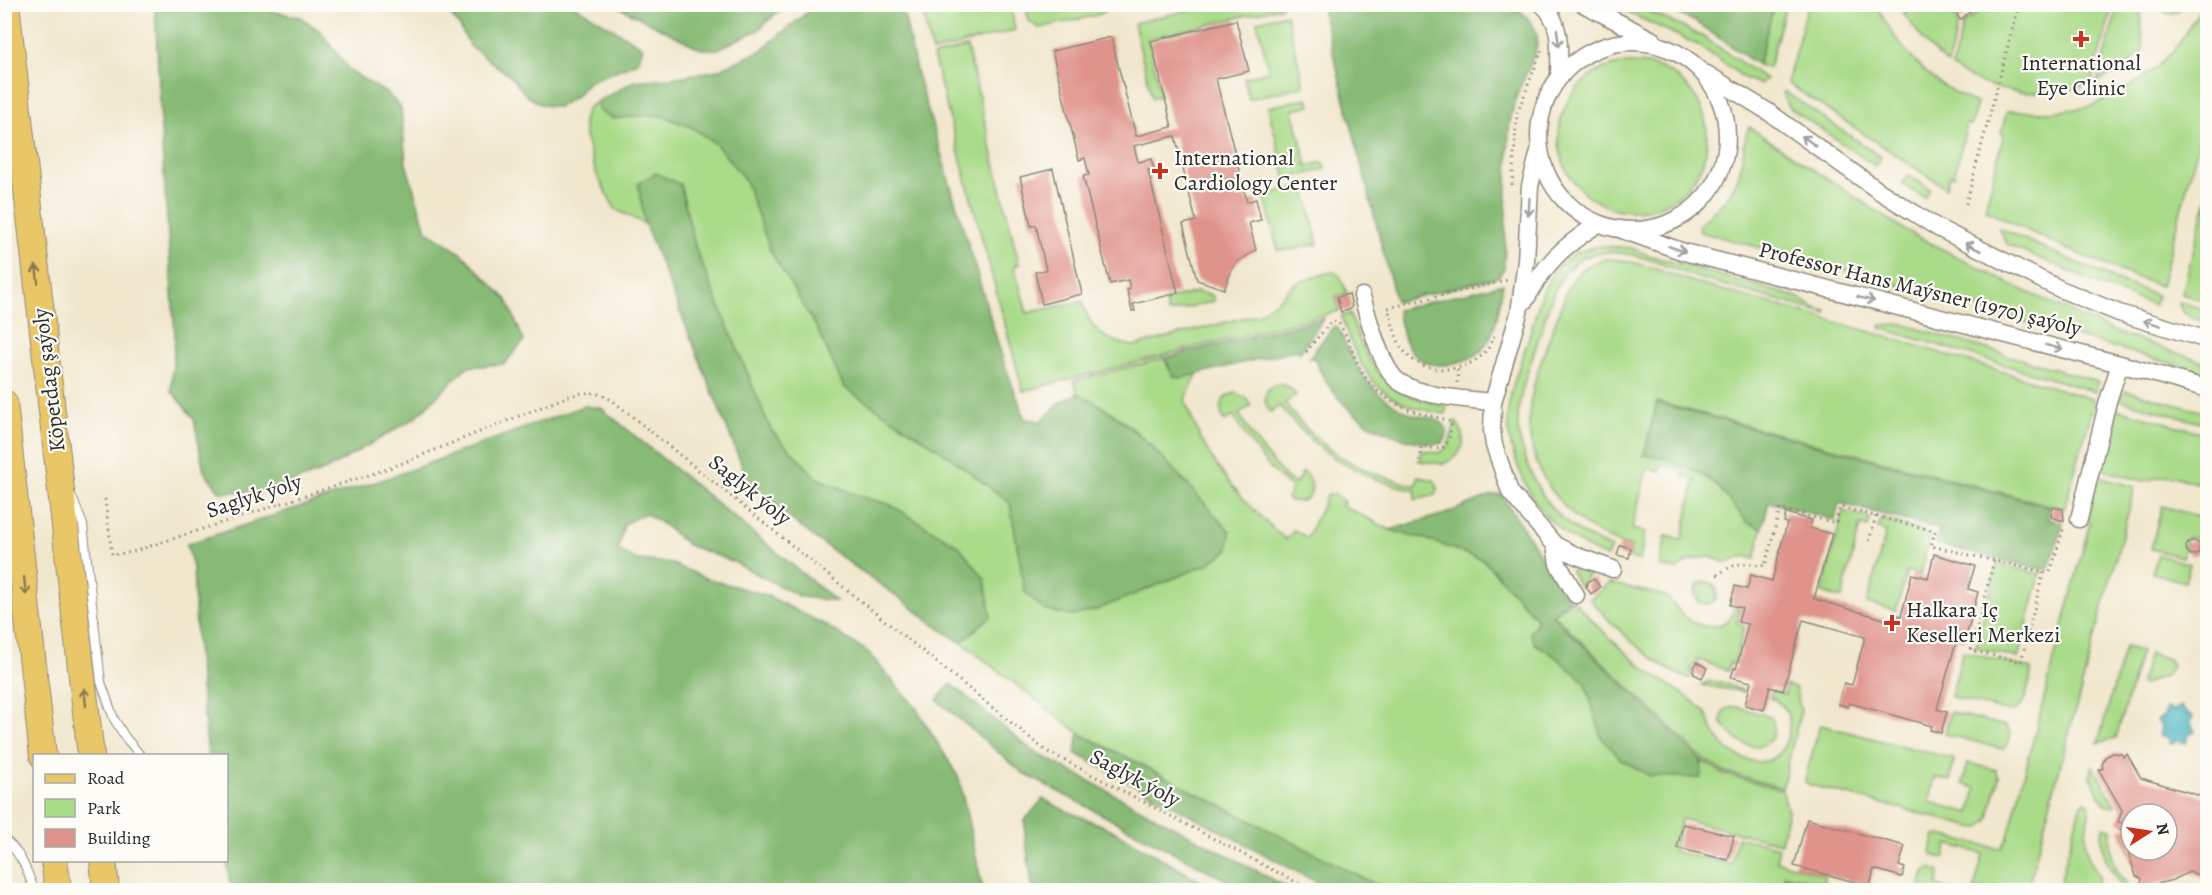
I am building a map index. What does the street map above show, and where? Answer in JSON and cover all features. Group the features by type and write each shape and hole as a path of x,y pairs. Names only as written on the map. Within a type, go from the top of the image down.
{"main road":[{"name":"Köpetdag şaýoly","path":"6,4 91,754"},
{"path":"5,410 43,754"},
{"path":"54,862 58,891"},
{"path":"103,862 106,891"}],"street":[{"path":"1539,150 1546,174 1559,195 1577,212 1598,224 1622,230 1647,230 1672,222 1694,209 1711,190 1723,166 1727,141 1725,115 1716,91 1701,70 1684,56 1583,4"},
{"path":"1535,8 1549,10 1555,21 1558,36 1559,77"},
{"path":"1613,569 1555,545 1510,492 1494,445 1493,402 1519,313 1526,261 1530,186 1539,150 1539,124 1546,99 1559,77 1580,57 1607,45 1636,41 1665,46"},
{"name":"Professor Hans Maýsner (1970) şaýoly","path":"1701,70 1767,111 1879,191 1938,228 2060,289 2120,314 2208,340"},
{"path":"1519,313 1539,275 1552,258 1574,239 1598,224"},
{"name":"Professor Hans Maýsner (1970) şaýoly","path":"1622,230 1684,252 2120,364 2208,389"},
{"path":"1362,296 1385,362 1397,380 1434,394 1493,402"},
{"path":"2073,517 2120,364"},
{"path":"1555,545 1558,564 1576,595"}],"lane":[{"path":"59,464 83,525 101,681 114,719 124,737 139,754"},
{"path":"4,839 13,846 29,874 34,891"}],"path":[{"path":"1521,4 1535,8"},
{"path":"1966,204 2019,4"},
{"path":"1512,191 1517,114 1542,49"},
{"path":"1506,287 1508,274"},
{"path":"1494,335 1488,349 1469,363 1450,369 1428,368 1403,350 1388,308 1508,280"},
{"name":"Saglyk ýoly","path":"105,499 112,555 144,549 390,468 569,396 583,392 600,393 613,401 1045,750 1311,891"},
{"path":"1717,575 1744,562 1765,566 1780,509 1836,523 1840,507 1935,531 1931,546 2043,573 2050,573 2073,517"},
{"path":"1869,541 1876,516"},
{"path":"1994,561 1971,650 2021,662 2043,573"}],"green space":[{"path":"1921,4 1948,5 1958,23 1948,64 1928,46 1904,14"},
{"path":"2079,4 2093,8 2098,5 2113,5 2091,84 2055,92 2019,92 1984,84 1952,67 1963,24 1988,5"},
{"path":"2162,4 2181,5 2178,11 2168,14 2164,12"},
{"path":"155,5 240,5 301,17 321,32 350,71 388,94 401,108 406,164 426,230 462,254 507,300 524,341 504,364 467,367 415,418 326,470 269,491 220,492 204,471 194,419 171,390 175,336"},
{"path":"443,5 574,5 643,47 638,62 588,82 575,97 558,107 542,105 527,96 510,76 470,46 460,27"},
{"path":"615,5 785,5 758,30 718,49 701,49"},
{"path":"816,5 902,5 916,71 1003,360 1025,419 1041,421 1062,401 1078,393 1101,406 1122,421 1160,455 1230,531 1228,550 1206,565 1096,610 1072,616 1044,610 1025,592 1010,503 939,449 844,387 817,328 771,252 745,180 717,145 691,127 660,115 614,119 599,111 597,102 634,81 672,78 718,70 760,51"},
{"path":"921,5 1011,5 1015,30 932,52"},
{"path":"1027,5 1110,5 1098,15 1039,28 1029,21"},
{"path":"1210,5 1282,5 1282,7 1148,39 1161,96 1152,98 1134,23"},
{"path":"1321,5 1513,5 1533,25 1537,34 1535,52 1516,96 1509,130 1504,268 1498,277 1396,302"},
{"path":"1612,5 1635,5 1687,29 1766,79 1759,84 1746,79 1698,45"},
{"path":"1659,5 1774,5 1758,65 1696,22"},
{"path":"1774,5 1786,5 1769,68 1758,65"},
{"path":"1808,5 1876,5 1905,51 1917,64 1944,86 1977,103 1971,125 1967,124 1954,176 1950,175 1946,188 1787,83"},
{"path":"2118,5 2140,5 2143,52 2128,64 2097,82"},
{"path":"2203,5 2208,5 2207,111 2161,286 2072,251 1985,209 2004,134 2001,133 2007,111 2053,112 2090,107 2133,85 2169,55"},
{"path":"1286,14 1304,86 1249,99 1244,78 1269,71 1257,21"},
{"path":"967,47 1019,264 1014,266 1027,313 1082,301 1090,320 1100,333 1114,341 1134,346 1258,314 1279,299 1294,284 1334,272 1340,276 1347,293 1336,296 1339,311 1023,391 933,56"},
{"path":"1633,63 1661,69 1685,85 1701,109 1707,137 1701,165 1685,189 1661,205 1633,211 1605,205 1581,189 1565,165 1559,137 1565,109 1581,85 1605,69"},
{"path":"1784,91 1881,157 1875,166 1790,108 1783,96"},
{"path":"1308,98 1310,105 1293,110 1307,166 1323,162 1325,169 1286,179 1268,107"},
{"path":"597,102 599,111 614,119 660,115 691,127 717,145 745,180 759,215 817,328 844,387 939,449 1010,503 1025,592 1095,610 1206,565 1228,550 1197,503 1164,460 1126,423 1078,393 1074,381 1165,358 1168,367 1181,378 1198,372 1185,400 1202,441 1213,460 1239,494 1286,540 1294,530 1307,538 1327,495 1334,493 1344,502 1342,505 1390,530 1426,539 1483,560 1536,618 1534,643 1552,654 1585,682 1703,764 1701,760 1724,774 1782,790 1788,811 1781,843 1681,819 1673,851 1731,864 1737,837 1779,847 1776,861 1825,875 1823,883 1785,875 1780,890 1386,890 1079,733 961,642 991,616 891,505 859,496 816,478 771,430 696,250 680,184 639,183 645,224 615,209 596,173 585,136 583,122 587,108"},
{"path":"1749,127 1905,230 2010,284 2112,331 2207,363 2207,374 1856,273 1700,232 1699,225 1722,204 1735,185 1740,173"},
{"path":"655,173 680,184 696,250 771,430 817,478 859,496 891,505 959,546 985,579 991,616 961,642 819,541 747,478 645,224 638,184"},
{"path":"1908,175 1930,189 1925,198 1902,184"},
{"path":"1304,185 1318,244 1278,250 1264,195"},
{"path":"2207,198 2208,302 2182,294"},
{"path":"1999,228 2116,280 2158,296 2154,305 2112,290 2007,244"},
{"path":"1602,246 1631,248 1648,255 1797,297 1813,307 1827,311 1826,314 1699,278 1634,255 1607,252 1594,254 1572,265 1558,283 1553,294 1527,373 1519,408 1518,430 1532,476 1548,503 1581,533 1611,548 1607,557 1576,541 1552,522 1542,510 1525,483 1516,461 1508,421 1510,399 1516,377 1539,303 1551,276 1570,256"},
{"path":"1605,259 1645,265 1697,283 1855,327 2095,400 2064,509 1657,402 1644,455 1664,458 1702,474 1720,489 1747,522 1762,529 1755,559 1745,556 1727,563 1710,557 1689,561 1677,569 1659,566 1666,536 1682,540 1695,480 1683,476 1683,470 1662,465 1660,471 1647,468 1632,529 1645,532 1640,560 1629,558 1631,547 1592,530 1559,500 1537,463 1531,442 1529,421 1538,371 1571,283 1584,269"},
{"path":"1503,284 1499,309 1491,335 1488,342 1475,356 1444,365 1432,364 1414,354 1403,335 1397,310"},
{"path":"1197,292 1212,295 1214,301 1168,313 1165,300"},
{"path":"2179,302 2207,310 2207,322 2185,314"},
{"path":"1350,314 1364,350 1382,377 1408,395 1446,406 1446,414 1423,410 1404,403 1389,395 1376,384 1357,355 1341,316"},
{"path":"1324,318 1300,352 1295,350 1181,378 1173,376 1165,358"},
{"path":"1902,324 2095,381 2098,383 2096,392 1880,328 1881,325"},
{"path":"1334,326 1338,328 1358,368 1384,398 1411,414 1435,419 1445,425 1447,436 1443,443 1415,441 1382,431 1354,413 1342,402 1322,375 1315,359 1309,358"},
{"path":"1279,384 1289,387 1296,395 1285,403 1299,420 1312,435 1342,458 1376,474 1416,486 1418,476 1435,481 1438,488 1435,495 1415,500 1416,491 1356,471 1324,451 1280,406 1270,412 1265,399 1267,391"},
{"path":"2125,390 2207,413 2207,425 2120,400"},
{"path":"1236,393 1245,397 1251,406 1239,414 1271,461 1295,484 1303,472 1308,478 1311,490 1306,499 1294,501 1287,499 1292,489 1260,455 1234,416 1224,421 1221,403 1226,397"},
{"path":"1657,403 2050,507 2048,519 2063,523 2049,568 2044,570 1936,544 1939,529 1839,503 1835,520 1769,502 1762,529 1747,522 1720,489 1702,474 1664,458 1644,455"},
{"path":"584,406 601,408 836,601 801,597 734,562 688,545 645,513 624,524 618,550 637,560 670,563 708,579 766,595 825,625 868,652 916,708 959,778 983,890 231,890 227,862 228,754 208,754 197,647 193,568 187,544 391,477"},
{"path":"2116,409 2207,434 2207,486 2170,475 2143,481 2100,469"},
{"path":"1456,421 1463,434 1463,446 1456,456 1443,464 1420,461 1422,450 1439,453 1448,446"},
{"path":"2098,477 2135,487 2027,890 1974,890 1983,854 1948,844 1944,858 1933,855 1931,851 1935,836 1941,835 1995,848 2001,848 2008,837 2090,522 2087,521"},
{"path":"1501,494 1569,600 1552,615 1701,760 1700,778 1650,776 1621,760 1601,737 1585,682 1552,654 1534,643 1530,632 1537,623 1536,618 1484,560 1426,539 1390,530"},
{"path":"2162,506 2207,519 2207,542 2188,537 2182,557 2151,549"},
{"path":"1843,511 1870,518 1868,527 1860,525 1842,598 1822,593"},
{"path":"1881,519 1931,534 1920,574 1907,571 1896,611 1867,603 1886,532 1878,529"},
{"path":"2158,555 2190,564 2185,582 2152,573"},
{"path":"1997,564 2040,574 2018,658 1976,647"},
{"path":"1577,565 1592,569 1579,586 1571,571"},
{"path":"1706,582 1714,585 1717,593 1714,601 1706,604 1698,601 1695,593 1698,585"},
{"path":"1609,583 1665,596 1685,617 1699,625 1721,624 1727,621 1735,608 1740,609 1736,623 1744,626 1735,664 1730,663 1728,671 1697,659 1691,669 1692,676 1689,678 1664,667 1636,645 1590,599"},
{"path":"1572,599 1628,655 1698,705 1707,715 1721,743 1742,758 1766,761 1777,756 1781,751 1788,736 1789,721 1784,707 1770,698 1772,691 1785,694 1786,685 1795,688 1801,710 1782,788 1725,772 1702,758 1553,614"},
{"path":"2125,647 2141,651 2116,738 2098,743"},
{"path":"1963,651 2032,669 2024,701 2016,710 2010,712 1951,697"},
{"path":"2149,653 2168,659 2172,665 2167,675 2143,685 2140,683"},
{"path":"1707,682 1721,682 1746,692 1701,685"},
{"path":"951,684 1033,751 1292,890 1245,890 1023,773 937,700"},
{"path":"1738,707 1771,717 1774,730 1770,740 1760,746 1754,746 1739,741 1732,735 1721,722 1723,712 1728,708"},
{"path":"1950,712 2005,726 2010,733 2007,746 2002,749 1945,734"},
{"path":"1820,725 1954,759 1950,781 1935,777 1929,802 1970,813 1976,788 1963,784 1968,763 1996,770 1999,777 1988,821 1979,828 1972,827 1806,783 1805,779"},
{"path":"1079,733 1386,890 1331,890 1075,753"},
{"path":"2093,766 2115,805 2114,807 2105,805 2090,777"},
{"path":"1043,799 1110,829 1216,890 1033,890 1025,837 1025,820"},
{"path":"2085,801 2090,804 2086,849 2099,878 2090,889 2060,882 2081,804"},
{"path":"2103,827 2111,829 2114,862 2121,877 2133,890 2124,890 2107,860 2102,845"},
{"path":"1929,868 1940,872 1937,886 1956,890 1919,890 1924,872"},
{"path":"1785,875 1823,883 1821,890 1780,890"}],"water":[{"path":"2181,706 2186,713 2193,716 2191,723 2195,731 2188,735 2186,743 2178,741 2171,744 2167,737 2159,735 2161,727 2157,720 2164,716 2166,708 2174,710"}],"building":[{"path":"1952,4 1979,4 1960,20"},
{"path":"1236,20 1249,71 1216,79 1247,202 1256,199 1261,220 1249,223 1256,250 1238,261 1224,289 1197,280 1183,224 1196,221 1175,136 1134,146 1138,162 1151,159 1154,169 1148,170 1178,293 1133,304 1135,311 1132,311 1127,290 1130,289 1128,280 1110,284 1083,176 1089,175 1085,158 1079,160 1052,51 1111,37 1136,136 1172,127 1151,41"},
{"path":"1053,169 1082,294 1042,304 1035,272 1046,270 1036,225 1031,226 1020,177"},
{"path":"1349,294 1352,306 1349,310 1341,312 1337,297"},
{"path":"2053,507 2063,509 2064,521 2051,517"},
{"name":"Halkara Iç Keselleri Merkezi","path":"1786,513 1812,520 1810,528 1832,534 1814,599 1891,621 1892,614 1901,616 1912,574 1928,578 1934,554 1975,566 1968,589 1978,592 1965,641 1957,639 1937,709 1947,712 1941,733 1930,730 1932,726 1849,703 1848,707 1838,704 1844,683 1852,685 1865,637 1803,620 1783,691 1770,687 1764,710 1745,705 1751,682 1731,677 1734,668 1736,669 1748,624 1738,622 1742,608 1730,605 1735,586 1747,589 1751,575 1772,581 1787,523 1784,522"},
{"path":"2193,541 2198,543 2200,548 2198,553 2193,555 2188,553 2186,548 2188,543"},
{"path":"1620,545 1631,548 1629,558 1617,555"},
{"path":"1593,578 1600,587 1591,594 1586,587"},
{"path":"1697,662 1707,668 1702,678 1694,674 1693,670"},
{"path":"2113,753 2122,754 2123,757 2127,754 2141,778 2204,797 2208,786 2208,878 2189,872 2173,880 2140,888 2142,879 2136,876 2131,862 2179,862 2179,802 2119,802 2119,805 2099,770 2103,768 2105,757"},
{"path":"1807,819 1905,846 1899,866 1905,868 1902,877 1874,869 1870,886 1794,866"},
{"path":"1683,824 1734,836 1728,860 1677,848"}],"place":[{"name":"International Eye Clinic","path":"2081,39"},
{"name":"International Cardiology Center","path":"1160,171"},
{"name":"Halkara Iç Keselleri Merkezi","path":"1892,623"}]}
